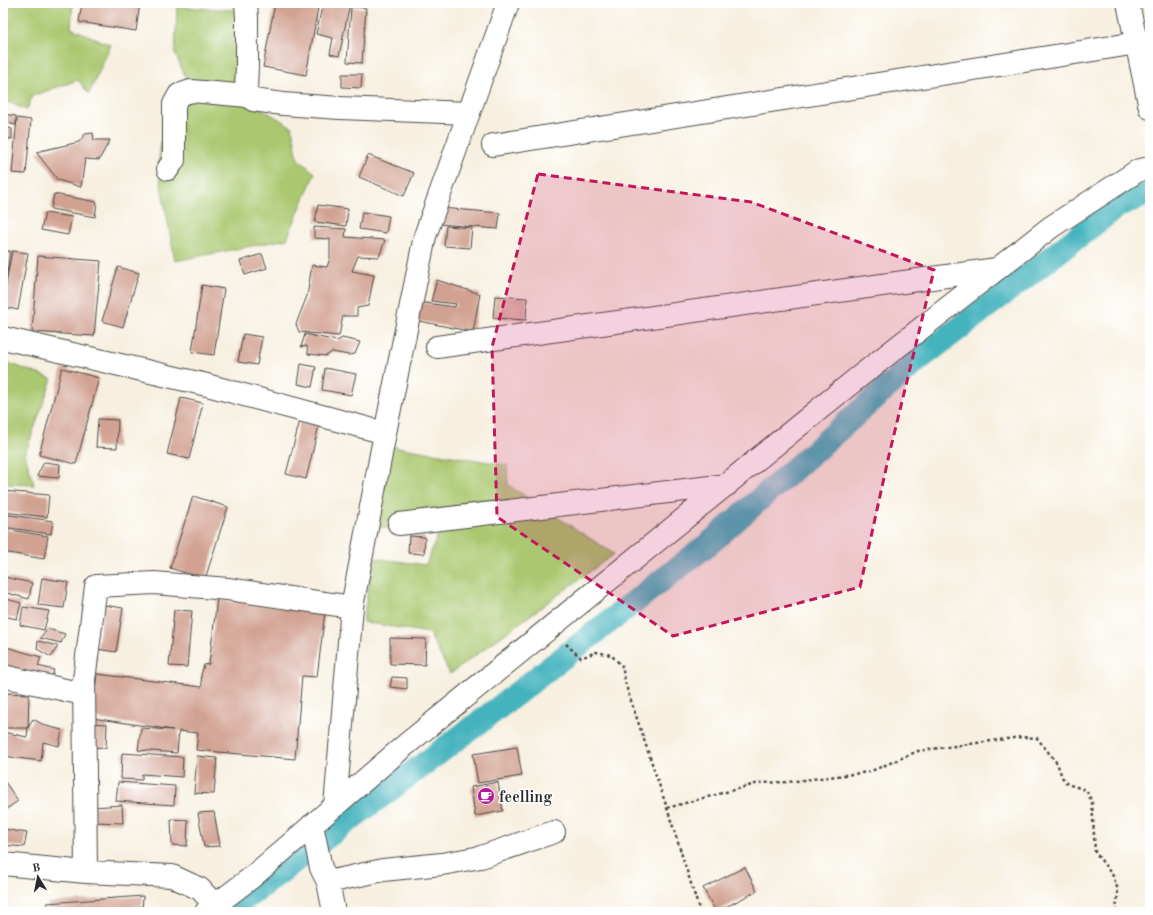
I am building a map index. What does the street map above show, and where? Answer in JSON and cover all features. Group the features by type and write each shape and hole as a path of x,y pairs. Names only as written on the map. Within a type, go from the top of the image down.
{"street":[{"path":"246,3 246,89 248,96"},
{"path":"335,806 352,607 385,433 425,236 508,3"},
{"path":"1128,3 1143,42 1150,108"},
{"path":"493,145 1143,42"},
{"path":"168,169 174,160 174,104 178,96 191,91 248,96 253,100 283,104 340,108 469,113"},
{"path":"3,864 86,872 172,876 200,889 211,908 314,831 335,806 403,747 855,380 1052,227 1139,170 1150,168"},
{"path":"438,347 998,268"},
{"path":"3,338 206,385 385,433"},
{"path":"399,524 727,485"},
{"path":"86,872 83,694 96,586 154,583 228,589 352,607"},
{"path":"3,676 83,694"},
{"path":"314,831 334,912"},
{"path":"324,875 442,864 481,857 554,832"}],"path":[{"path":"562,640 581,658 596,652 611,655 622,666 626,686 700,912"},
{"path":"667,808 759,783 788,782 869,772 918,751 1021,737 1038,738 1057,763 1062,777 1068,784 1086,790 1092,802 1095,852 1113,876 1118,890 1116,912"}],"highlighted area":[{"path":"538,174 751,202 934,270 889,455 860,587 673,636 497,517 492,347"}],"green space":[{"path":"3,3 73,3 71,28 111,45 89,94 78,80 32,96 27,110 3,100 3,42 8,8 3,5"},
{"path":"177,7 238,10 239,95 292,127 298,159 315,173 287,239 175,261 158,169 166,98 187,81 175,53"},
{"path":"3,361 52,379 25,454 34,485 3,484"},
{"path":"390,446 507,465 508,485 614,554 450,674 429,633 363,622 373,558 426,565 439,532 375,527"}],"building":[{"path":"82,3 140,3 136,31 79,22"},
{"path":"275,3 291,3 318,8 306,75 263,67"},
{"path":"307,3 350,3 339,56 330,54 333,38 316,34 322,7"},
{"path":"351,7 366,8 362,63 347,62"},
{"path":"342,74 362,74 361,88 342,87"},
{"path":"3,114 16,116 16,125 3,122"},
{"path":"17,118 31,120 26,174 12,173"},
{"path":"3,127 12,129 12,139 3,138"},
{"path":"93,133 94,140 110,140 99,160 85,159 81,187 58,180 36,152 79,142 85,134"},
{"path":"368,155 414,173 404,196 359,177"},
{"path":"54,194 97,202 95,217 51,209"},
{"path":"318,205 348,209 346,226 315,222"},
{"path":"441,208 500,213 498,229 439,224"},
{"path":"362,212 389,216 386,233 359,229"},
{"path":"45,213 72,217 68,235 41,230"},
{"path":"446,226 472,228 470,248 444,246"},
{"path":"314,227 346,229 345,237 385,240 379,257 358,256 352,271 374,275 368,306 357,308 357,316 343,316 339,336 299,332 296,324 307,296 312,265 327,267 330,258 330,239 314,238"},
{"path":"3,251 10,251 4,295 3,295"},
{"path":"12,251 28,253 18,310 3,307"},
{"path":"262,254 267,268 245,275 240,261"},
{"path":"38,256 101,261 94,336 32,332"},
{"path":"118,267 139,273 123,327 102,321"},
{"path":"437,280 480,294 473,332 414,320 418,302 455,307 456,304 431,301"},
{"path":"202,285 224,289 214,355 192,352"},
{"path":"495,296 527,298 526,320 493,318"},
{"path":"243,334 262,337 257,365 238,362"},
{"path":"305,334 337,341 342,338 360,342 355,354 349,355 332,352 326,356 308,354 307,346 301,347"},
{"path":"301,364 316,367 312,387 298,384"},
{"path":"62,368 99,378 76,464 39,455"},
{"path":"325,368 356,374 351,395 322,390"},
{"path":"181,398 203,403 189,459 167,454"},
{"path":"98,419 118,420 117,448 96,447"},
{"path":"300,420 319,425 306,479 286,474"},
{"path":"44,462 60,464 59,478 37,476"},
{"path":"3,491 49,495 47,517 3,512"},
{"path":"193,496 228,507 205,579 170,568"},
{"path":"3,514 53,521 51,534 3,527"},
{"path":"3,529 48,536 44,559 3,552"},
{"path":"409,536 425,537 424,554 408,553"},
{"path":"3,564 6,572 4,577 32,583 29,599 3,592"},
{"path":"42,578 68,582 64,608 38,605"},
{"path":"3,598 21,603 17,619 3,616"},
{"path":"217,599 325,612 317,677 302,676 295,759 196,750 198,733 179,731 177,753 138,750 141,728 173,730 92,718 97,674 202,687 201,675 204,665 209,664"},
{"path":"104,605 123,608 116,652 97,649"},
{"path":"23,607 49,611 44,630 20,625"},
{"path":"174,610 192,611 187,667 169,666"},
{"path":"3,628 7,628 4,641 3,641"},
{"path":"48,629 65,634 61,643 40,638"},
{"path":"390,638 426,639 425,665 390,664"},
{"path":"38,641 58,646 51,657 37,649"},
{"path":"3,646 41,657 38,666 54,670 51,680 3,667"},
{"path":"392,677 407,678 407,689 390,687"},
{"path":"3,693 29,694 28,728 3,728"},
{"path":"33,719 46,726 62,730 59,746 43,742 41,761 3,756 3,732 27,737 28,728"},
{"path":"89,723 107,724 106,748 87,747"},
{"path":"517,747 522,776 478,783 473,754"},
{"path":"122,753 183,757 182,777 142,774 142,780 121,779"},
{"path":"197,756 217,758 214,794 194,793"},
{"path":"3,779 18,801 3,811"},
{"path":"118,782 175,786 174,805 116,801"},
{"path":"498,782 503,811 475,816 471,787"},
{"path":"122,805 123,823 93,822 94,807"},
{"path":"214,812 220,846 204,847 198,813"},
{"path":"171,819 188,820 187,846 172,845"},
{"path":"3,829 27,833 24,847 3,845"},
{"path":"745,867 757,891 716,912 703,888"},
{"path":"143,896 142,912 48,912 47,903"}],"waterway":[{"path":"227,912 497,709 711,542 918,360 1119,205 1150,193"}],"place":[{"name":"feelling","path":"486,796"}]}
